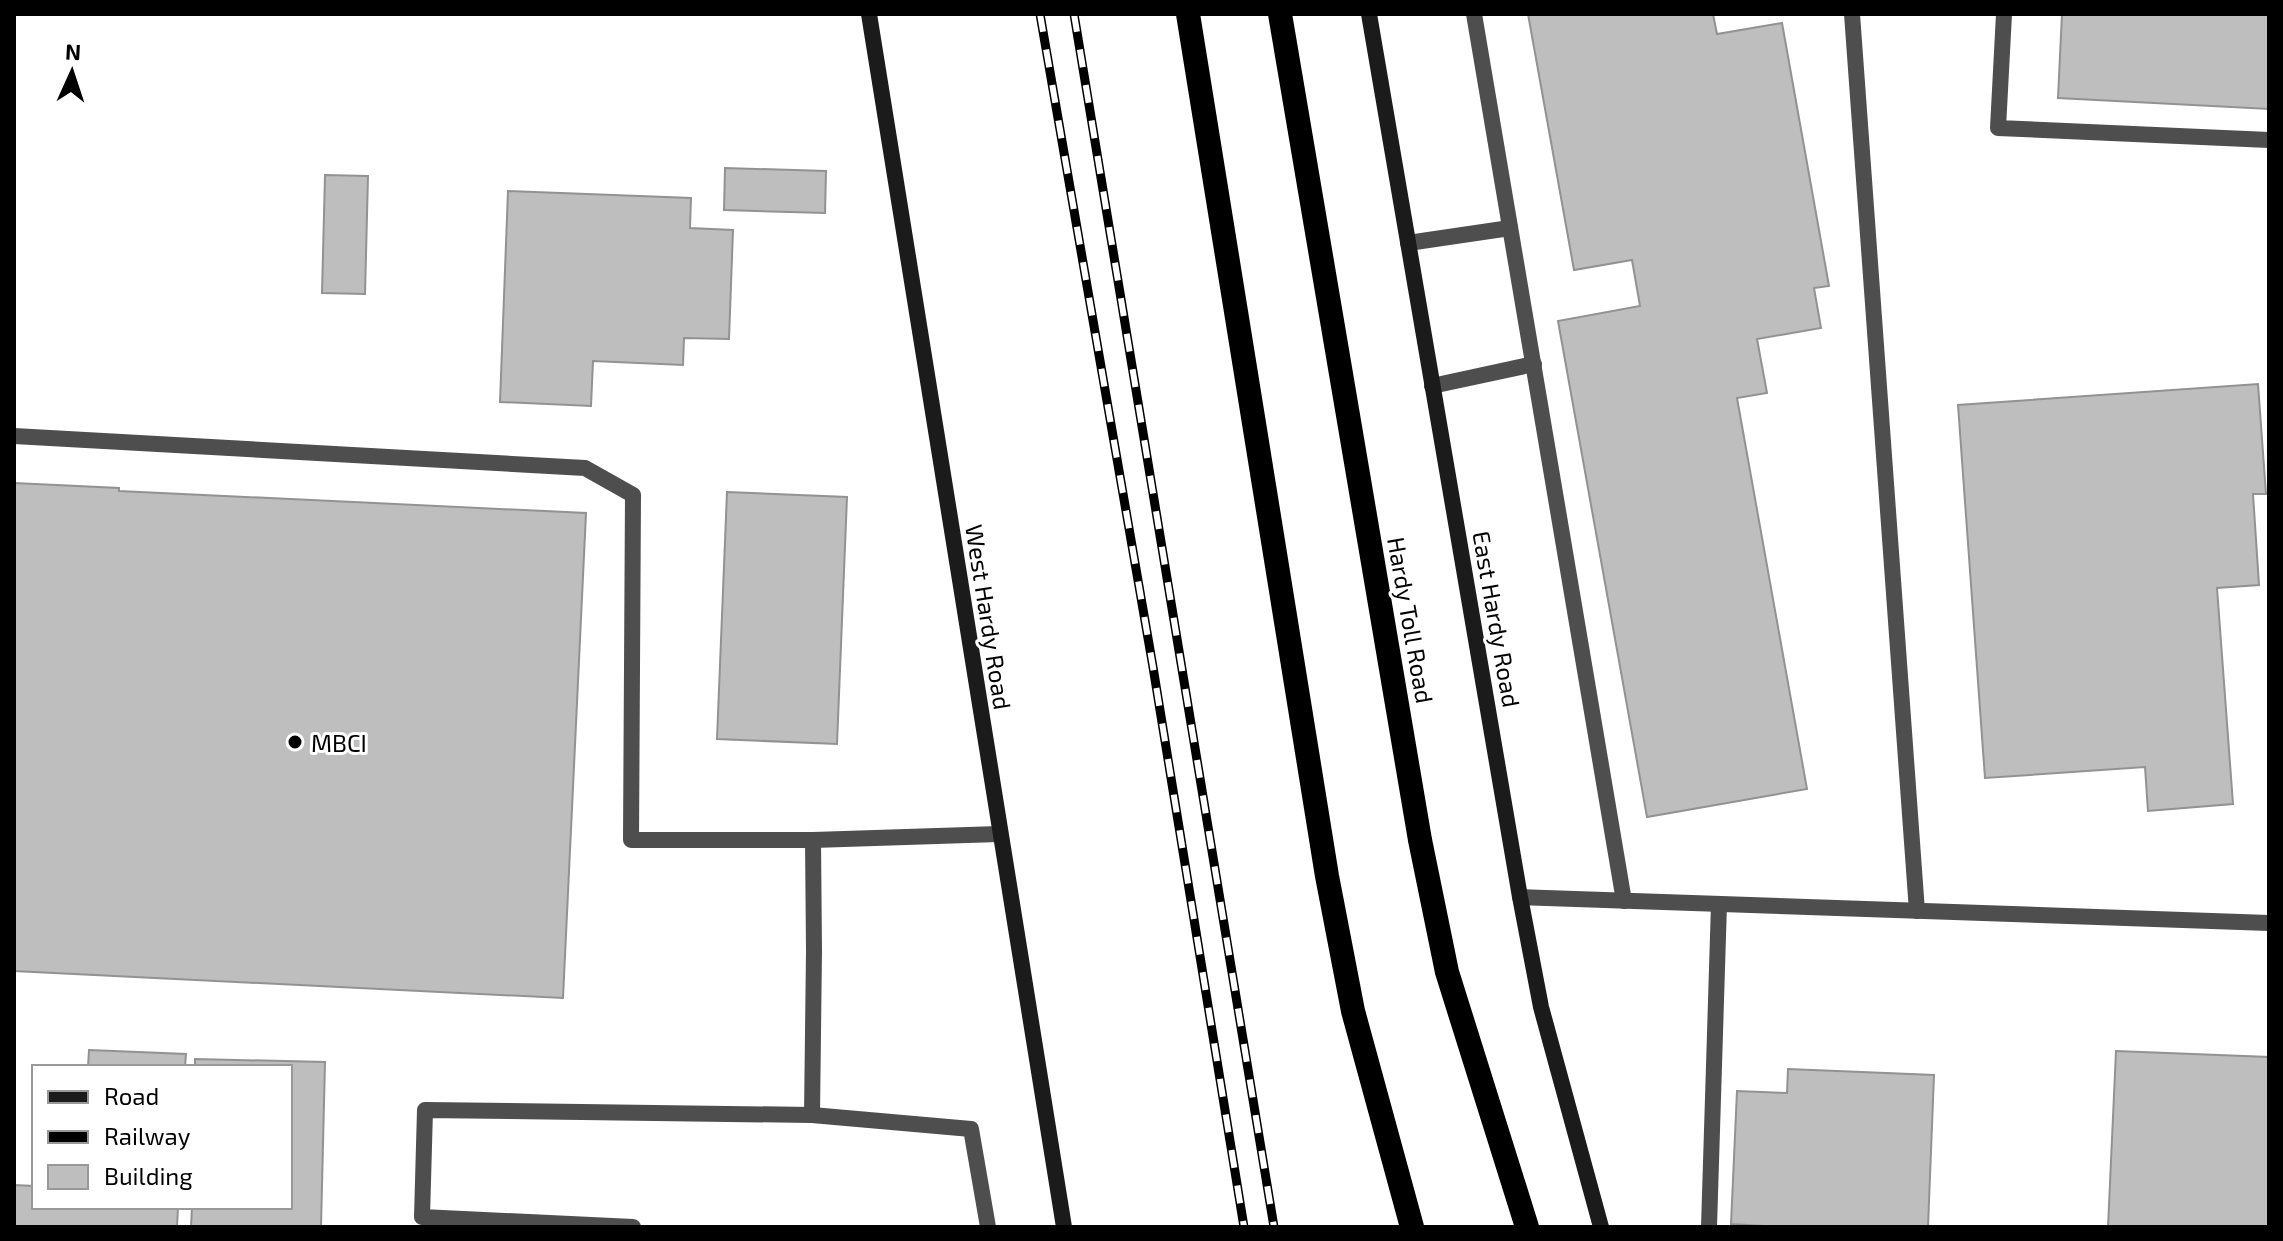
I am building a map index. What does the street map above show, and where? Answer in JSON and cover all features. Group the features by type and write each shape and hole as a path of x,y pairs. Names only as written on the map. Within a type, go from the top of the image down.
{"highway":[{"path":"1188,14 1327,876 1353,1011 1412,1227"},
{"name":"Hardy Toll Road","path":"1280,14 1420,840 1447,972 1527,1227"}],"main road":[{"name":"West Hardy Road","path":"869,14 1064,1227"},
{"name":"East Hardy Road","path":"1369,14 1541,1007 1601,1227"}],"lane":[{"path":"1474,14 1624,901"},
{"path":"1852,14 1917,911"},
{"path":"2004,14 1998,128 2269,140"},
{"path":"1408,243 1510,228"},
{"path":"1432,386 1534,364"},
{"path":"14,436 585,468 633,495 631,840 813,840 999,834"},
{"path":"812,1115 813,840"},
{"path":"1520,897 2269,923"},
{"path":"1709,1227 1719,904"},
{"path":"633,1227 422,1217 425,1110 812,1115 971,1129 988,1227"}],"building":[{"path":"1528,14 1713,14 1717,34 1782,23 1829,286 1814,288 1821,328 1757,339 1767,393 1737,398 1807,789 1647,817 1558,321 1640,306 1632,260 1574,270"},
{"path":"2062,14 2269,14 2269,109 2058,98"},
{"path":"725,168 826,171 825,213 724,210"},
{"path":"325,175 368,176 365,294 322,293"},
{"path":"508,191 691,198 690,228 733,230 729,339 684,338 683,365 593,361 591,406 500,402"},
{"path":"2258,384 2266,494 2253,494 2259,585 2217,588 2233,804 2148,811 2145,767 1985,778 1958,405"},
{"name":"MBCI","path":"14,483 119,488 119,491 586,513 563,998 14,971"},
{"path":"727,492 847,497 837,744 717,739"},
{"path":"89,1050 186,1054 185,1065 88,1065"},
{"path":"2116,1051 2269,1057 2269,1227 2108,1227"},
{"path":"195,1059 325,1062 321,1227 191,1227 192,1209 292,1209 292,1065 195,1065"},
{"path":"1788,1069 1934,1075 1928,1227 1731,1224 1737,1091 1787,1093"},
{"path":"14,1185 32,1186 32,1209 178,1209 177,1227 14,1227"}],"railway":[{"path":"1040,14 1153,667 1244,1227"},
{"path":"1074,14 1274,1227"}],"place":[{"name":"MBCI","path":"295,742"}]}
